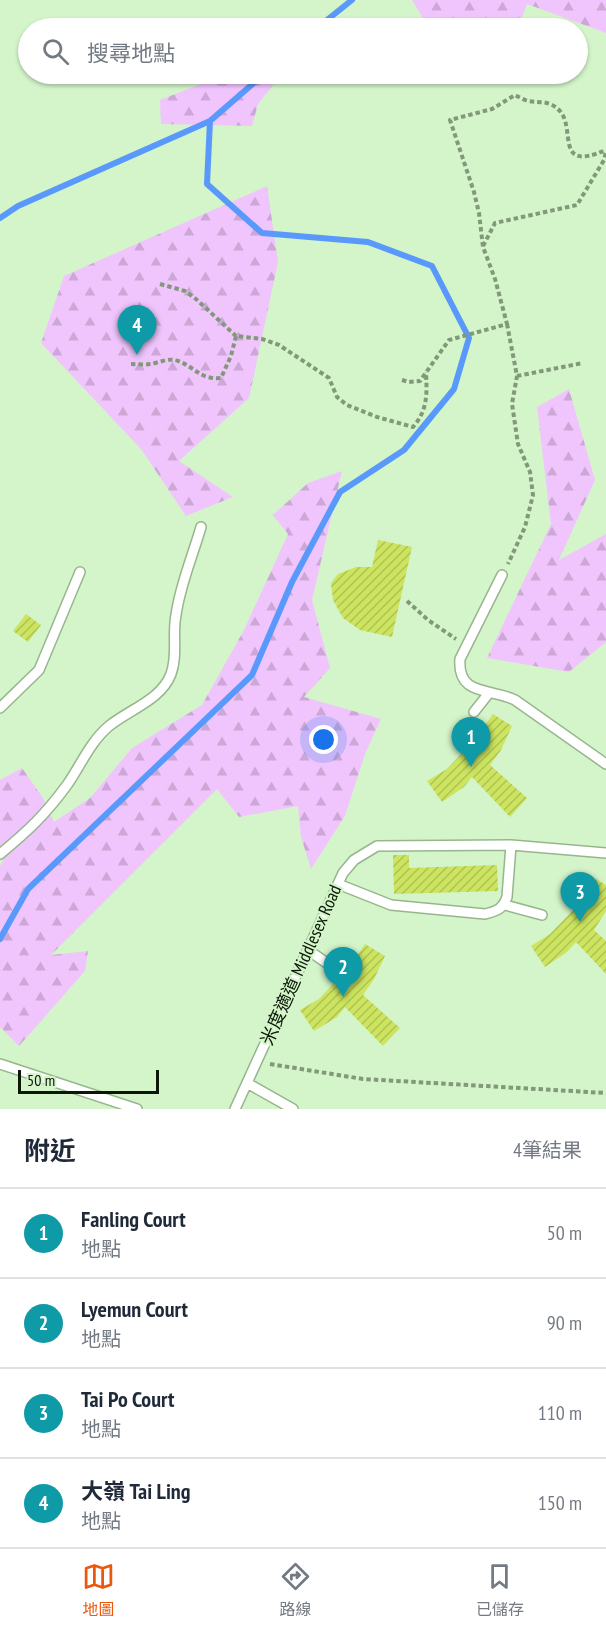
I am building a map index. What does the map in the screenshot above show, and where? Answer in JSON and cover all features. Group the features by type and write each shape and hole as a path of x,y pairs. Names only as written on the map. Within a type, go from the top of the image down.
{"lane":[{"path":"0,854 36,824 51,807 94,742 108,726 150,699 166,683 175,662 176,612 201,527"},
{"path":"0,708 39,670 80,573"},
{"path":"502,575 460,659 461,674 468,685 482,692 504,694 515,700 606,764"},
{"path":"474,712 489,693"},
{"path":"338,884 392,905 485,914 500,910 505,905 511,845"},
{"name":"米度適道 Middlesex Road","path":"235,1109 343,873 354,860 378,846 511,845 606,853"},
{"path":"505,905 542,915"},
{"path":"308,950 331,966"},
{"path":"4,1066 137,1109"},
{"path":"247,1083 293,1109"}],"path":[{"path":"502,575 525,527 533,495 530,472 518,444 512,404 517,376 507,324 495,279 483,247 479,213 450,120 492,109 515,95 528,101 546,101 565,117 568,144 572,152 591,157 606,151"},
{"path":"483,247 495,223 577,205 604,160 606,151"},
{"path":"160,284 184,291 196,299 236,336 262,339 279,345 329,378 337,397 347,405 377,417 413,427 427,403 426,372"},
{"path":"402,380 420,381 449,340 507,324"},
{"path":"131,364 148,365 178,360 199,374 213,379 221,378 231,356 236,336"},
{"path":"517,376 583,363"},
{"path":"407,601 448,635 467,646"},
{"path":"257,1061 363,1079 606,1093"}],"green space":[{"path":"412,0 606,0 606,33 588,26 588,18 565,18 527,4 522,18 423,18"},
{"path":"201,84 274,84 258,104 252,126 161,124 160,100"},
{"path":"267,186 278,262 249,398 179,461 233,497 186,516 141,449 41,343 64,276"},
{"path":"569,389 595,480 559,560 606,534 606,642 569,672 487,658 551,524 537,407"},
{"path":"342,471 312,600 330,668 304,697 381,719 365,754 345,816 311,869 301,837 298,806 239,817 217,789 51,955 88,951 85,971 19,1046 0,1027 0,866 4,858 0,857 0,780 22,768 43,798 54,822 90,798 132,748 202,705 244,630 288,534 273,515 308,483"}],"building":[{"path":"378,540 412,547 392,637 360,630 343,618 333,600 331,583 338,574 356,567 372,567"},
{"path":"26,614 41,625 28,642 13,631"},
{"path":"493,714 512,726 501,750 490,765 527,798 510,817 472,777 464,787 442,802 427,781 447,769 476,738"},
{"path":"393,855 409,855 409,868 497,865 498,891 394,894"},
{"path":"596,879 606,885 606,911 594,930 606,941 606,974 576,942 567,952 545,967 531,946 550,934 580,903"},
{"path":"365,944 385,956 363,995 400,1028 383,1046 345,1007 337,1017 314,1031 300,1010 319,999 349,967"}],"waterway":[{"path":"330,18 352,0"},
{"path":"0,939 28,889 252,675 292,582 340,492 404,450 454,389 469,338 432,266 368,242 262,233 207,184 210,121 253,84"},
{"path":"0,218 18,206 210,121"}],"place":[{"name":"大嶺 Tai Ling","path":"137,355"},
{"name":"Fanling Court","path":"471,767"},
{"name":"Tai Po Court","path":"580,922"},
{"name":"Lyemun Court","path":"343,997"}]}
